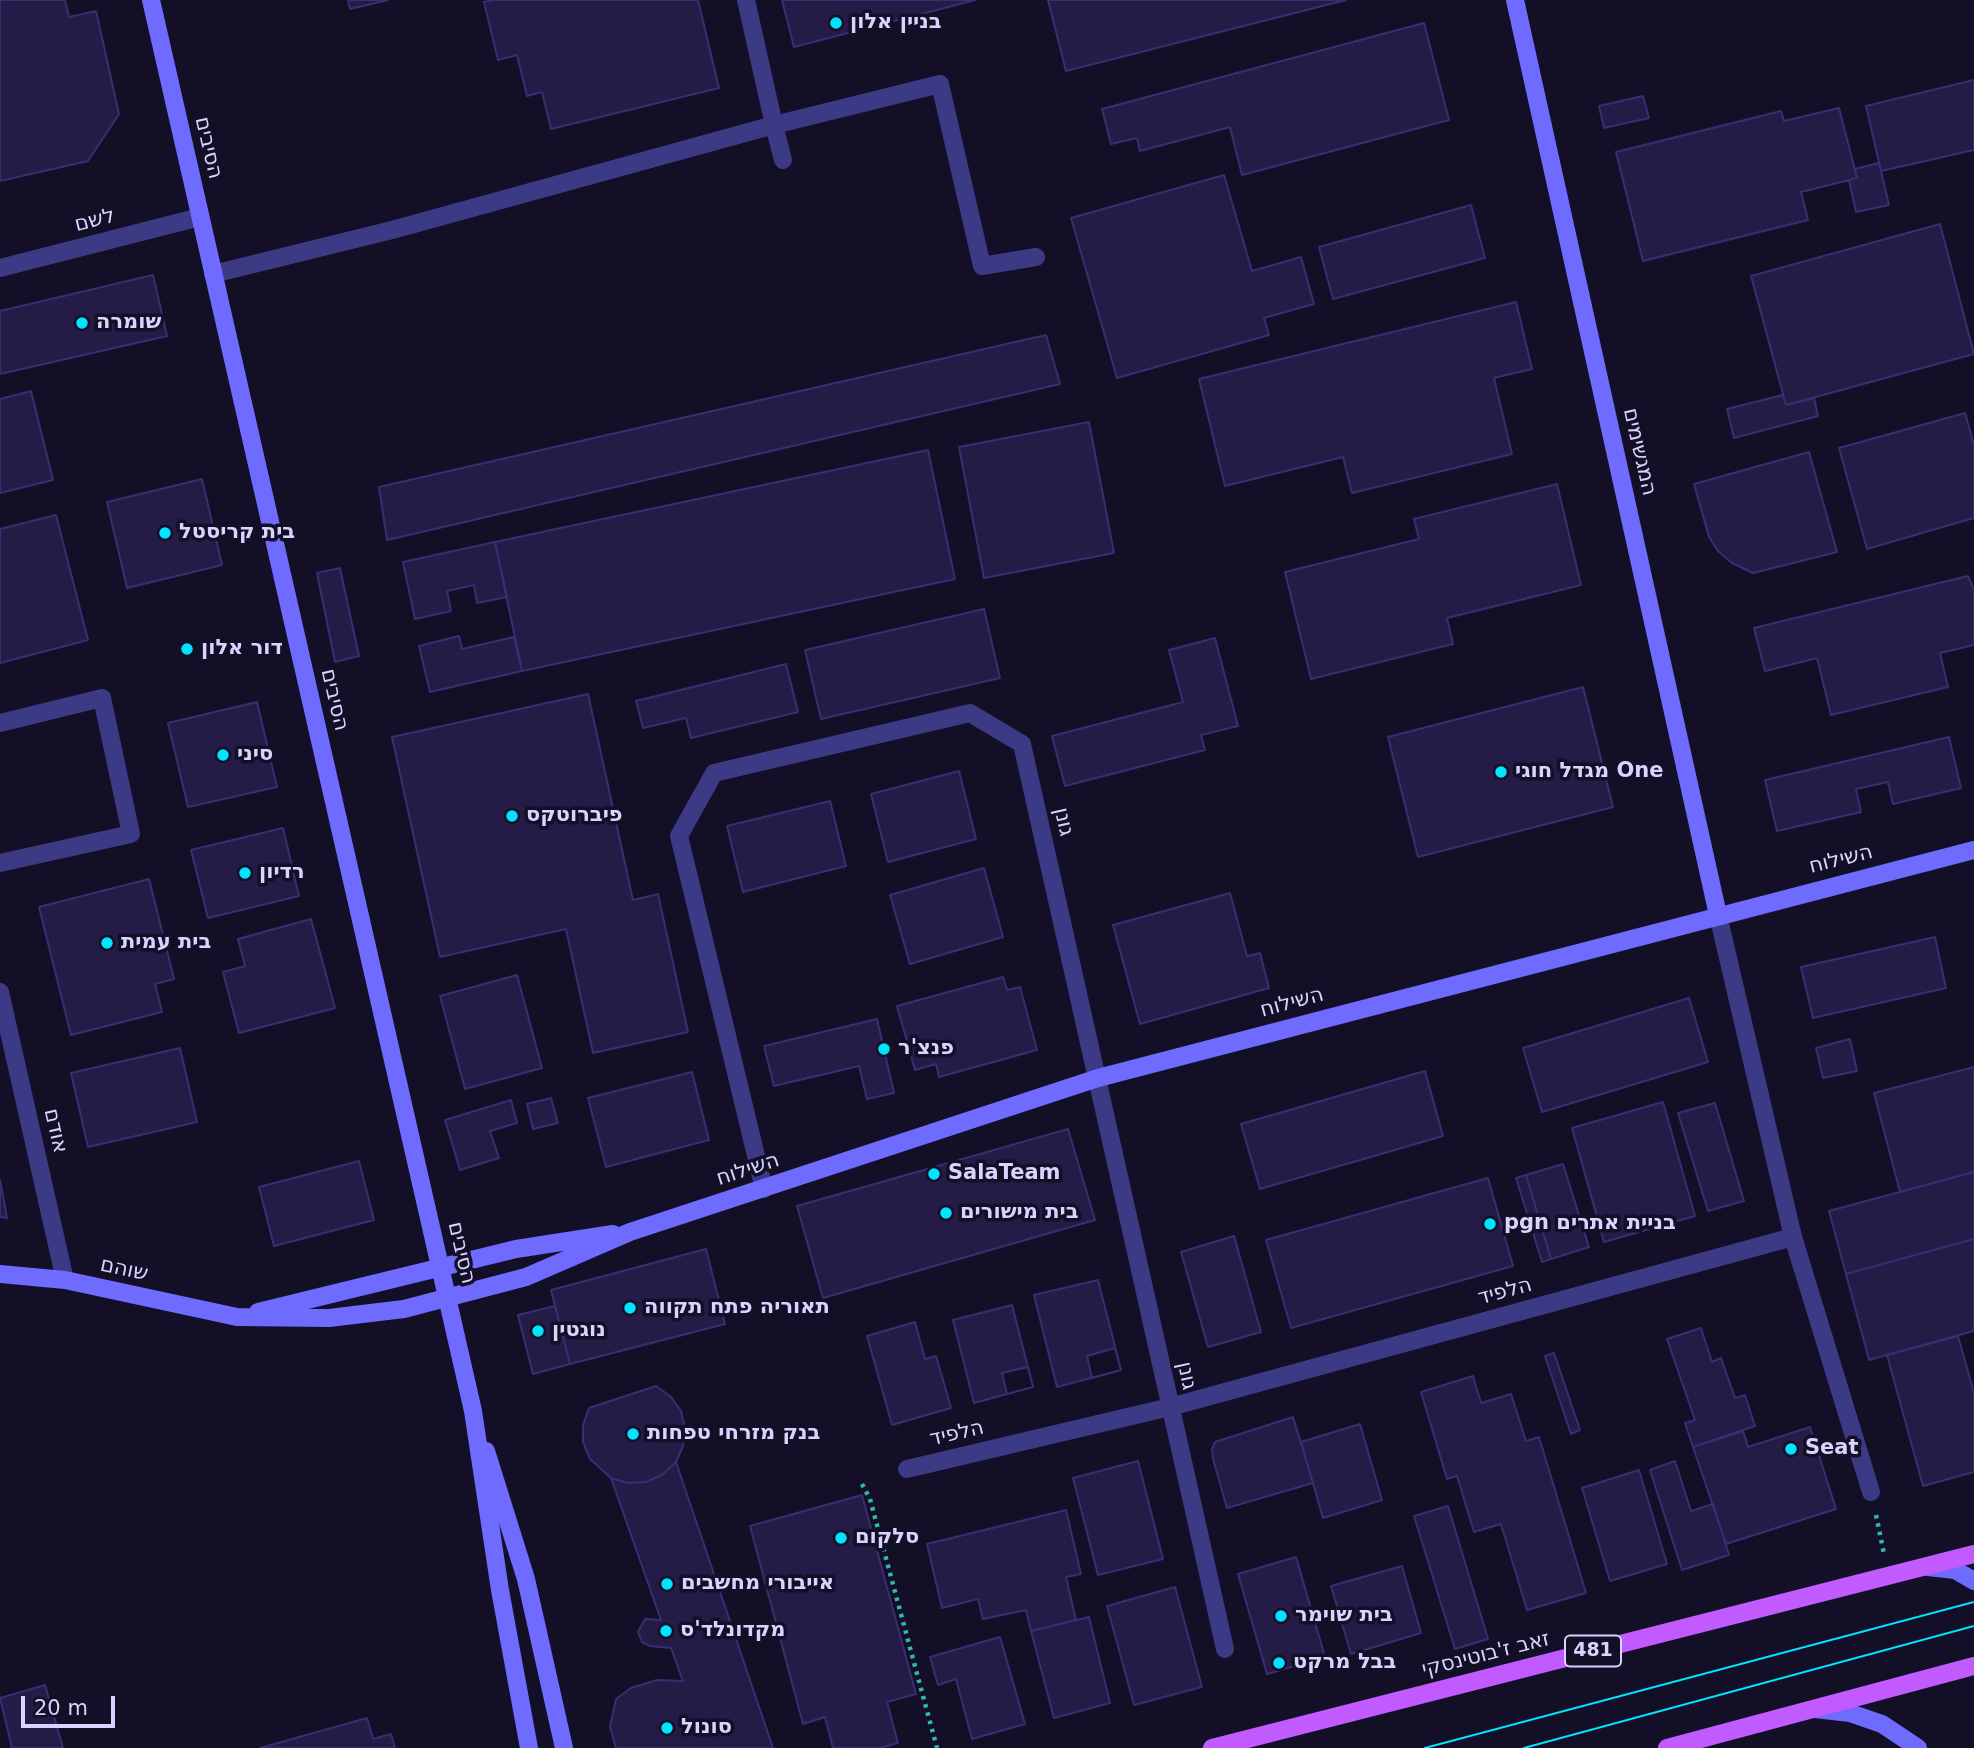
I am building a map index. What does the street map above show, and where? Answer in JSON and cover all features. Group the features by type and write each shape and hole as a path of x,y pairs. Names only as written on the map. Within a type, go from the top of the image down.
{"main road":[{"name":"זאב ז'בוטינסקי","path":"1212,1748 1974,1554"},
{"path":"1667,1748 1974,1665"}],"street":[{"name":"הסיבים","path":"151,0 473,1411 498,1578 529,1748"},
{"path":"746,0 783,160"},
{"name":"המגשימים","path":"1515,0 1718,915"},
{"path":"214,274 392,230 774,125 940,84 982,266 1036,257"},
{"name":"לשם","path":"0,268 200,217"},
{"path":"0,723 102,698 131,834 0,863"},
{"name":"גונן","path":"764,1189 679,835 714,773 970,713 1022,744 1225,1649"},
{"name":"השילוח","path":"448,1299 546,1269 630,1232 1098,1078 1974,850"},
{"path":"1718,915 1793,1237 1871,1492"},
{"name":"אודם","path":"0,992 65,1280"},
{"name":"השילוח","path":"441,1267 562,1240 630,1232"},
{"name":"הלפיד","path":"907,1469 1170,1407 1793,1237"},
{"name":"שוהם","path":"237,1317 441,1267"},
{"name":"שוהם","path":"0,1274 65,1280 237,1317 365,1315 448,1299"},
{"name":"הסיבים","path":"473,1411 510,1521 564,1748"},
{"path":"1924,1566 1955,1570 1974,1581"},
{"path":"1812,1709 1850,1713 1882,1724 1918,1748"}],"path":[{"path":"862,1484 873,1512 937,1748"},
{"path":"1871,1492 1889,1575"}],"building":[{"path":"0,0 65,0 69,17 96,11 119,114 88,161 0,181"},
{"path":"348,0 388,0 350,9"},
{"path":"698,0 719,88 551,129 542,92 527,96 517,55 498,60 484,2"},
{"name":"בניין אלון","path":"782,0 975,0 794,47"},
{"path":"1048,0 1346,0 1066,71"},
{"path":"1424,23 1449,120 1242,175 1230,127 1140,151 1137,138 1111,144 1102,109"},
{"path":"1974,80 1974,150 1881,171 1866,106"},
{"path":"1643,96 1649,118 1604,128 1599,106"},
{"path":"1839,108 1857,178 1801,192 1808,220 1643,261 1616,152 1781,111 1784,121"},
{"path":"1879,163 1889,205 1856,212 1849,180 1857,178 1855,169"},
{"path":"1224,175 1252,271 1301,257 1314,304 1264,318 1269,335 1117,378 1071,218"},
{"path":"1471,205 1485,258 1333,299 1319,247"},
{"path":"1940,224 1974,354 1786,405 1751,276"},
{"name":"שומרה","path":"153,275 167,336 0,374 0,311"},
{"path":"1516,302 1532,369 1494,378 1512,454 1352,493 1343,457 1225,486 1199,379"},
{"path":"1046,335 1060,384 387,540 379,487"},
{"path":"31,391 53,480 0,493 0,399"},
{"path":"1783,395 1786,405 1814,398 1818,416 1734,438 1727,409"},
{"path":"1965,413 1974,445 1974,518 1867,549 1839,448"},
{"path":"1089,422 1114,553 984,578 959,447"},
{"path":"928,450 955,579 522,671 495,542"},
{"path":"1809,452 1837,552 1753,573 1732,563 1718,551 1709,537 1694,484"},
{"name":"בית קריסטל","path":"202,479 222,565 127,588 107,502"},
{"path":"1557,484 1581,585 1447,618 1453,644 1311,679 1285,572 1419,539 1414,519"},
{"path":"56,515 88,640 0,663 0,529"},
{"path":"495,542 507,597 477,603 474,585 447,591 451,611 415,619 403,562"},
{"path":"340,568 359,656 335,662 317,573"},
{"path":"1968,576 1974,590 1974,645 1940,653 1948,687 1831,715 1817,658 1765,671 1754,628"},
{"path":"984,609 1000,678 821,719 805,650"},
{"path":"459,636 462,649 514,637 522,671 430,692 419,646"},
{"path":"1215,638 1238,726 1201,735 1205,750 1065,786 1052,736 1183,702 1169,650"},
{"path":"786,664 798,712 691,738 686,718 643,728 636,701"},
{"name":"מגדל חוגי One","path":"1583,687 1613,807 1418,857 1388,737"},
{"name":"פיברוטקס","path":"588,694 633,900 658,894 688,1032 593,1053 566,929 440,957 392,737"},
{"name":"סיני","path":"257,702 277,787 188,807 168,723"},
{"path":"1949,737 1961,788 1893,804 1888,782 1856,789 1861,812 1777,831 1765,780"},
{"path":"959,771 976,839 888,862 871,794"},
{"path":"830,801 846,866 743,892 727,826"},
{"name":"רדיון","path":"283,828 299,896 208,918 191,850"},
{"path":"984,868 1003,937 910,964 890,895"},
{"name":"בית עמית","path":"149,879 174,979 155,984 162,1012 71,1035 39,907"},
{"path":"1230,893 1247,956 1260,953 1269,988 1140,1024 1113,925"},
{"path":"311,919 335,1008 239,1033 223,972 245,966 238,939"},
{"path":"1935,937 1946,988 1813,1018 1801,967"},
{"path":"517,975 542,1068 465,1089 440,996"},
{"path":"1003,977 1007,990 1020,987 1037,1050 939,1077 936,1064 915,1070 897,1006"},
{"path":"1689,998 1708,1062 1542,1112 1523,1048"},
{"path":"877,1019 894,1093 867,1099 859,1066 774,1086 764,1046"},
{"path":"1850,1039 1857,1071 1823,1078 1816,1048"},
{"path":"180,1048 197,1122 88,1147 71,1073"},
{"path":"1974,1067 1974,1172 1900,1192 1874,1093"},
{"path":"1425,1071 1443,1136 1260,1189 1241,1124"},
{"path":"692,1072 709,1140 606,1167 588,1098"},
{"path":"551,1098 558,1123 533,1129 527,1104"},
{"path":"511,1100 517,1123 490,1131 499,1158 460,1170 445,1120"},
{"path":"1663,1102 1695,1216 1604,1242 1572,1128"},
{"path":"1715,1103 1744,1201 1708,1211 1678,1113"},
{"name":"בית מישורים","path":"1068,1129 1095,1220 823,1298 797,1206"},
{"path":"359,1161 374,1220 274,1246 259,1187"},
{"path":"1563,1164 1589,1247 1551,1259 1526,1175"},
{"path":"1974,1172 1974,1239 1846,1274 1829,1211"},
{"path":"1526,1175 1551,1259 1542,1262 1516,1178"},
{"path":"1488,1178 1513,1266 1291,1328 1266,1240"},
{"path":"0,1180 7,1218 0,1217"},
{"path":"1234,1236 1261,1332 1208,1347 1181,1252"},
{"path":"1974,1239 1974,1331 1869,1360 1846,1274"},
{"path":"706,1249 725,1324 570,1364 551,1290"},
{"path":"1098,1280 1121,1370 1057,1387 1034,1295"},
{"path":"1012,1305 1033,1387 974,1403 953,1320"},
{"path":"555,1306 570,1364 533,1374 518,1315"},
{"path":"915,1322 925,1359 936,1356 951,1408 892,1425 867,1336"},
{"path":"1701,1328 1712,1362 1721,1358 1735,1398 1745,1395 1755,1426 1693,1447 1685,1423 1695,1420 1667,1339"},
{"path":"1958,1336 1974,1393 1974,1472 1923,1486 1887,1355"},
{"path":"1115,1348 1121,1370 1092,1378 1087,1356"},
{"path":"1554,1353 1580,1430 1571,1434 1545,1356"},
{"path":"1028,1367 1033,1387 1007,1394 1002,1373"},
{"path":"1473,1376 1481,1403 1511,1394 1526,1441 1539,1437 1586,1593 1527,1610 1501,1524 1474,1532 1457,1476 1447,1479 1421,1392"},
{"path":"656,1386 671,1397 681,1411 685,1428 683,1446 676,1462 662,1475 646,1482 628,1483 611,1478 590,1459 583,1442 583,1425 589,1408"},
{"path":"1293,1417 1313,1483 1227,1508 1213,1459 1212,1449 1215,1442"},
{"path":"1360,1424 1382,1500 1323,1518 1301,1442"},
{"path":"1810,1427 1836,1509 1726,1544 1693,1447 1743,1431 1748,1447"},
{"path":"1138,1461 1163,1559 1098,1575 1073,1478"},
{"path":"1675,1461 1691,1511 1713,1504 1729,1555 1682,1570 1650,1470"},
{"path":"676,1462 773,1748 616,1748 610,1727 616,1699 631,1688 657,1680 683,1681 671,1648 650,1646 642,1642 638,1632 645,1619 661,1620 611,1478 628,1483 646,1482 662,1475"},
{"path":"1639,1470 1667,1564 1610,1581 1582,1488"},
{"name":"סלקום","path":"862,1495 916,1694 887,1702 898,1743 880,1748 833,1748 825,1717 803,1724 750,1526"},
{"path":"1448,1506 1488,1639 1455,1649 1414,1516"},
{"path":"1066,1510 1081,1574 1066,1577 1076,1620 1031,1631 1026,1610 983,1619 978,1599 942,1608 927,1544"},
{"name":"בית שוימר","path":"1296,1557 1325,1657 1267,1674 1238,1574"},
{"path":"1402,1566 1421,1633 1351,1654 1331,1586"},
{"path":"1175,1587 1202,1687 1134,1705 1107,1606"},
{"path":"1089,1617 1110,1703 1054,1718 1031,1631"},
{"path":"1000,1637 1025,1724 972,1739 956,1679 938,1685 930,1657"},
{"path":"45,1685 63,1748 12,1748 0,1698"},
{"path":"367,1718 373,1739 391,1734 395,1748 260,1748"}],"tram line":[{"path":"1425,1748 1974,1602"},
{"path":"1524,1748 1974,1626"}],"place":[{"name":"בניין אלון","path":"836,23"},
{"name":"שומרה","path":"82,323"},
{"name":"בית קריסטל","path":"165,533"},
{"name":"דור אלון","path":"187,649"},
{"name":"סיני","path":"223,755"},
{"name":"מגדל חוגי One","path":"1501,772"},
{"name":"פיברוטקס","path":"512,816"},
{"name":"רדיון","path":"245,873"},
{"name":"בית עמית","path":"107,943"},
{"name":"פנצ'ר","path":"884,1049"},
{"name":"SalaTeam","path":"934,1174"},
{"name":"בית מישורים","path":"946,1213"},
{"name":"pgn בניית אתרים","path":"1490,1224"},
{"name":"תאוריה פתח תקווה","path":"630,1308"},
{"name":"נוגטין","path":"538,1331"},
{"name":"בנק מזרחי טפחות","path":"633,1434"},
{"name":"Seat","path":"1791,1449"},
{"name":"סלקום","path":"841,1538"},
{"name":"אייבורי מחשבים","path":"667,1584"},
{"name":"בית שוימר","path":"1281,1616"},
{"name":"מקדונלד'ס","path":"666,1631"},
{"name":"בבל מרקט","path":"1279,1663"},
{"name":"סונול","path":"667,1728"}]}
